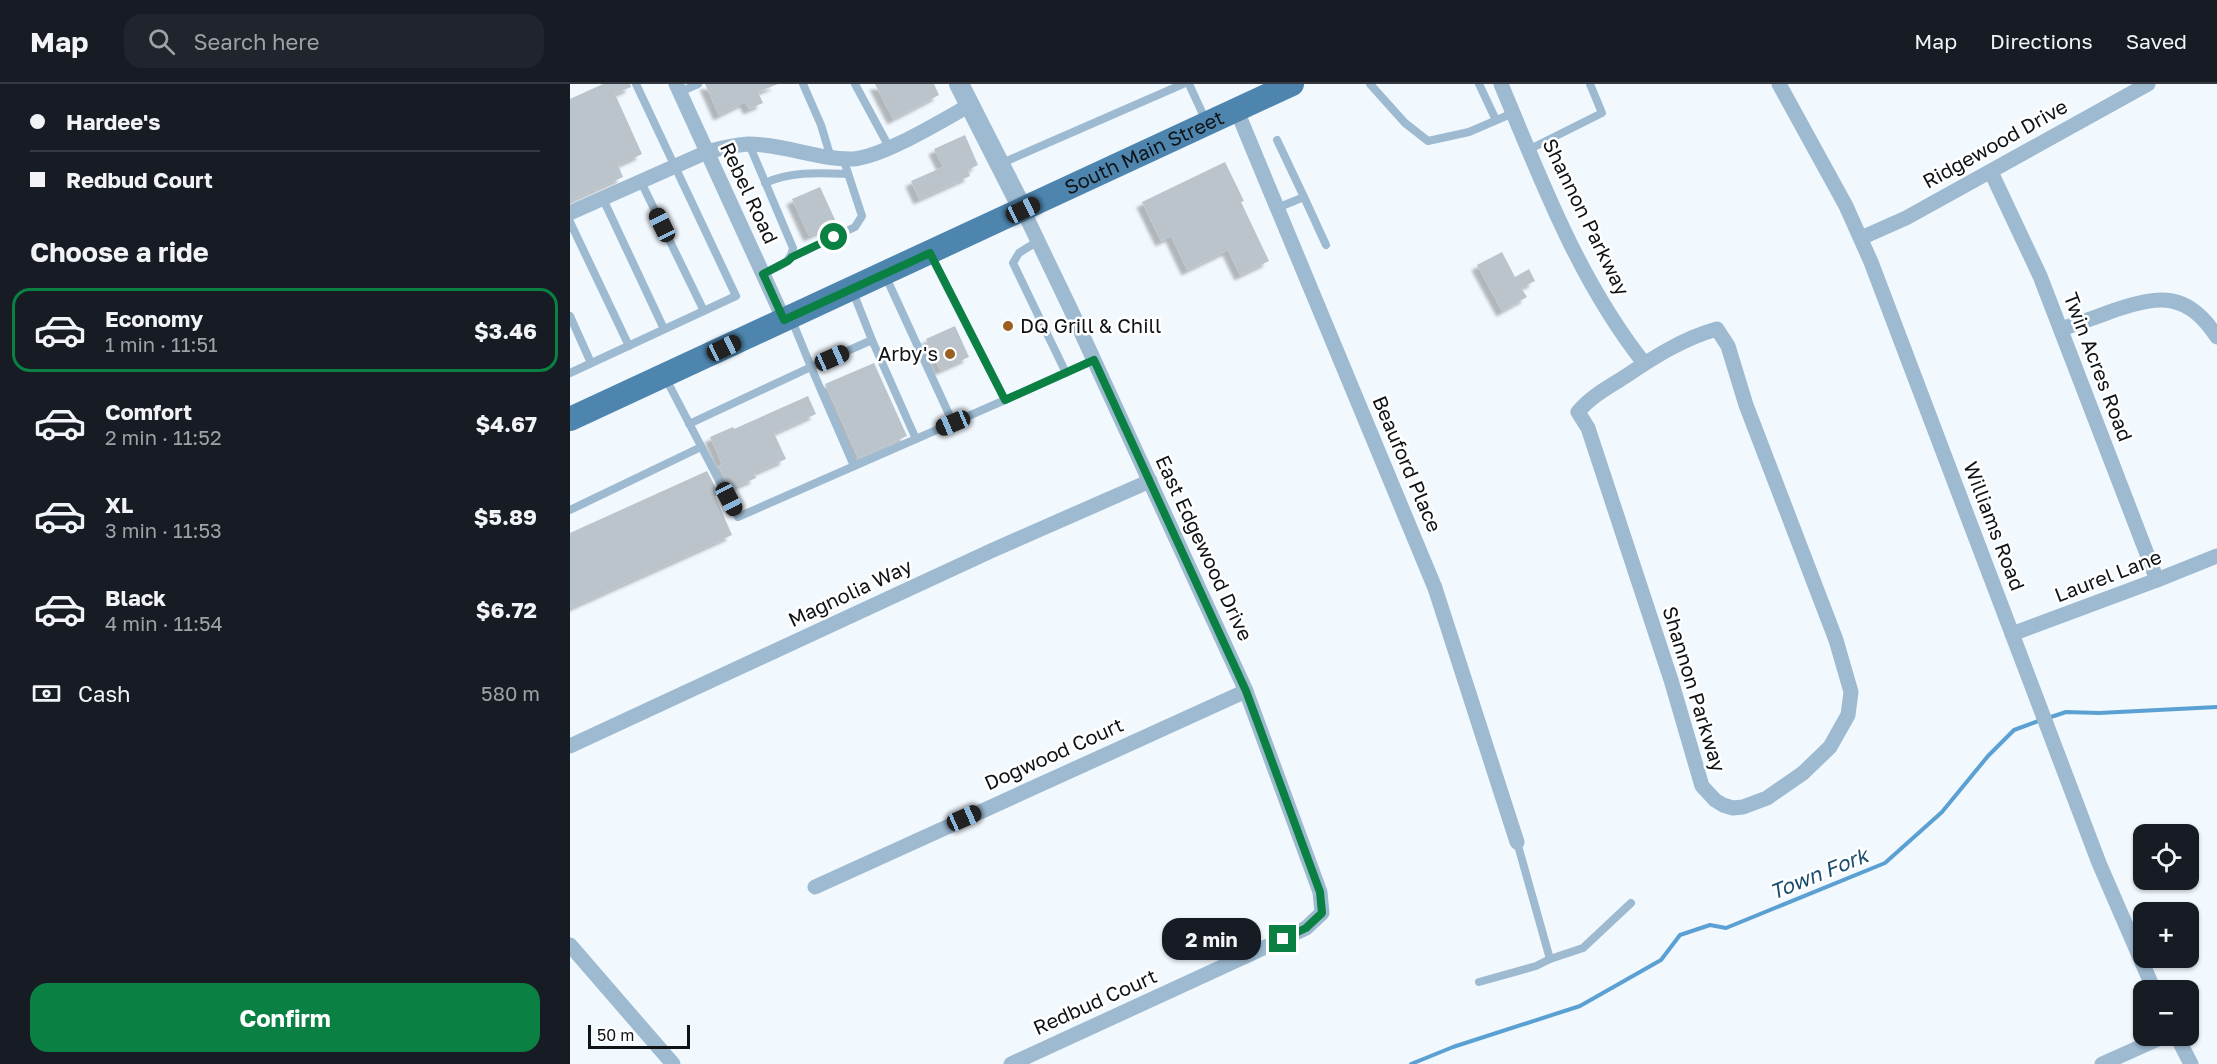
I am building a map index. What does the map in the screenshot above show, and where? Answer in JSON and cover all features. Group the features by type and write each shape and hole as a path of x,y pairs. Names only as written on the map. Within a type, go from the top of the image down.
{"main road":[{"name":"South Main Street","path":"570,419 1237,111 1259,95 1292,84"}],"street":[{"path":"959,84 1023,210"},
{"name":"Shannon Parkway","path":"1501,84 1528,150 1587,277 1620,331 1644,363"},
{"name":"Williams Road","path":"1780,84 1836,187 1861,238 1887,301 2099,863 2150,980"},
{"name":"Ridgewood Drive","path":"1861,238 1906,218 2148,84"},
{"name":"Rebel Road","path":"678,88 763,274 787,318"},
{"path":"570,213 707,152 749,144 856,159 889,147 938,124 970,105"},
{"name":"Beauford Place","path":"1237,111 1435,588 1517,842"},
{"name":"Twin Acres Road","path":"1991,172 2040,276 2157,580"},
{"name":"East Edgewood Drive","path":"1023,210 1246,691 1320,892 1322,913"},
{"path":"2061,329 2137,303 2160,299 2182,303 2200,316 2217,337"},
{"name":"Shannon Parkway","path":"1717,329 1723,337 1746,405 1848,677 1851,692 1848,715 1830,747 1803,773 1767,798 1743,807 1733,808 1723,805 1702,786 1671,680 1588,428 1578,412 1588,401 1644,363 1698,334 1717,329"},
{"name":"Magnolia Way","path":"570,746 993,550 1150,481"},
{"name":"Laurel Lane","path":"2012,634 2217,556"},
{"name":"Dogwood Court","path":"815,887 1246,691"},
{"name":"Redbud Court","path":"1011,1064 1306,928 1322,913"},
{"path":"570,945 673,1064"},
{"path":"2102,1064 2142,1046"},
{"path":"2182,1046 2191,1064"}],"lane":[{"path":"570,373 736,296 636,84"},
{"path":"678,88 698,84"},
{"path":"763,274 792,257 855,227 862,216 848,174 837,158 803,84"},
{"path":"855,84 889,147"},
{"path":"1000,164 1183,84"},
{"path":"1189,84 1208,124"},
{"path":"1479,84 1496,120"},
{"path":"1528,150 1602,113 1590,84"},
{"path":"1373,85 1405,123 1428,141 1469,132 1513,113"},
{"path":"1277,140 1326,245"},
{"path":"749,144 793,248 792,257"},
{"path":"765,183 777,177 809,173 848,174"},
{"path":"640,182 704,311"},
{"path":"1277,208 1304,197"},
{"path":"603,199 664,329"},
{"path":"570,222 629,345"},
{"path":"1038,241 1019,253 1013,263 1066,373"},
{"path":"930,253 1005,400"},
{"path":"884,274 953,423"},
{"path":"851,289 916,439"},
{"path":"570,316 591,363"},
{"path":"787,318 854,466"},
{"path":"689,423 872,340"},
{"path":"664,375 738,517 1094,360"},
{"path":"570,510 701,447"},
{"path":"1517,842 1550,959"},
{"path":"1479,982 1536,966 1583,948 1631,903"}],"building":[{"path":"603,84 630,84 631,87 615,94 642,154 618,165 623,177 570,201 570,99"},
{"path":"705,84 778,84 758,92 763,103 749,109 745,102 719,115"},
{"path":"875,84 934,84 939,95 893,119"},
{"path":"965,135 978,165 968,170 970,176 919,199 911,181 943,167 934,149"},
{"path":"1225,162 1269,261 1240,275 1228,250 1187,270 1171,236 1161,241 1142,202"},
{"path":"820,187 837,224 809,236 792,199"},
{"path":"1502,252 1515,277 1529,269 1535,281 1521,288 1527,297 1502,311 1477,265"},
{"path":"955,326 969,357 940,370 926,339"},
{"path":"874,363 907,436 858,458 825,384"},
{"path":"808,396 816,414 774,433 786,459 754,473 756,478 730,489 718,466 722,464 710,437 733,427 734,429"},
{"path":"707,471 719,494 715,496 732,535 570,608 570,533"}],"waterway":[{"name":"Town Fork","path":"2048,718 2066,712 2099,713 2217,707"},
{"name":"Town Fork","path":"1411,1064 1453,1047 1580,1006 1661,960 1680,935 1710,925 1726,928 1885,863 1942,812 1988,756 2014,730 2041,720"}],"place":[{"name":"DQ Grill & Chill","path":"1008,326"},
{"name":"Arby's","path":"950,354"}],"route":[{"path":"834,237 763,274 784,320 930,253 1005,400 1094,360 1246,691 1320,892 1322,913 1306,928 1283,939"}]}
